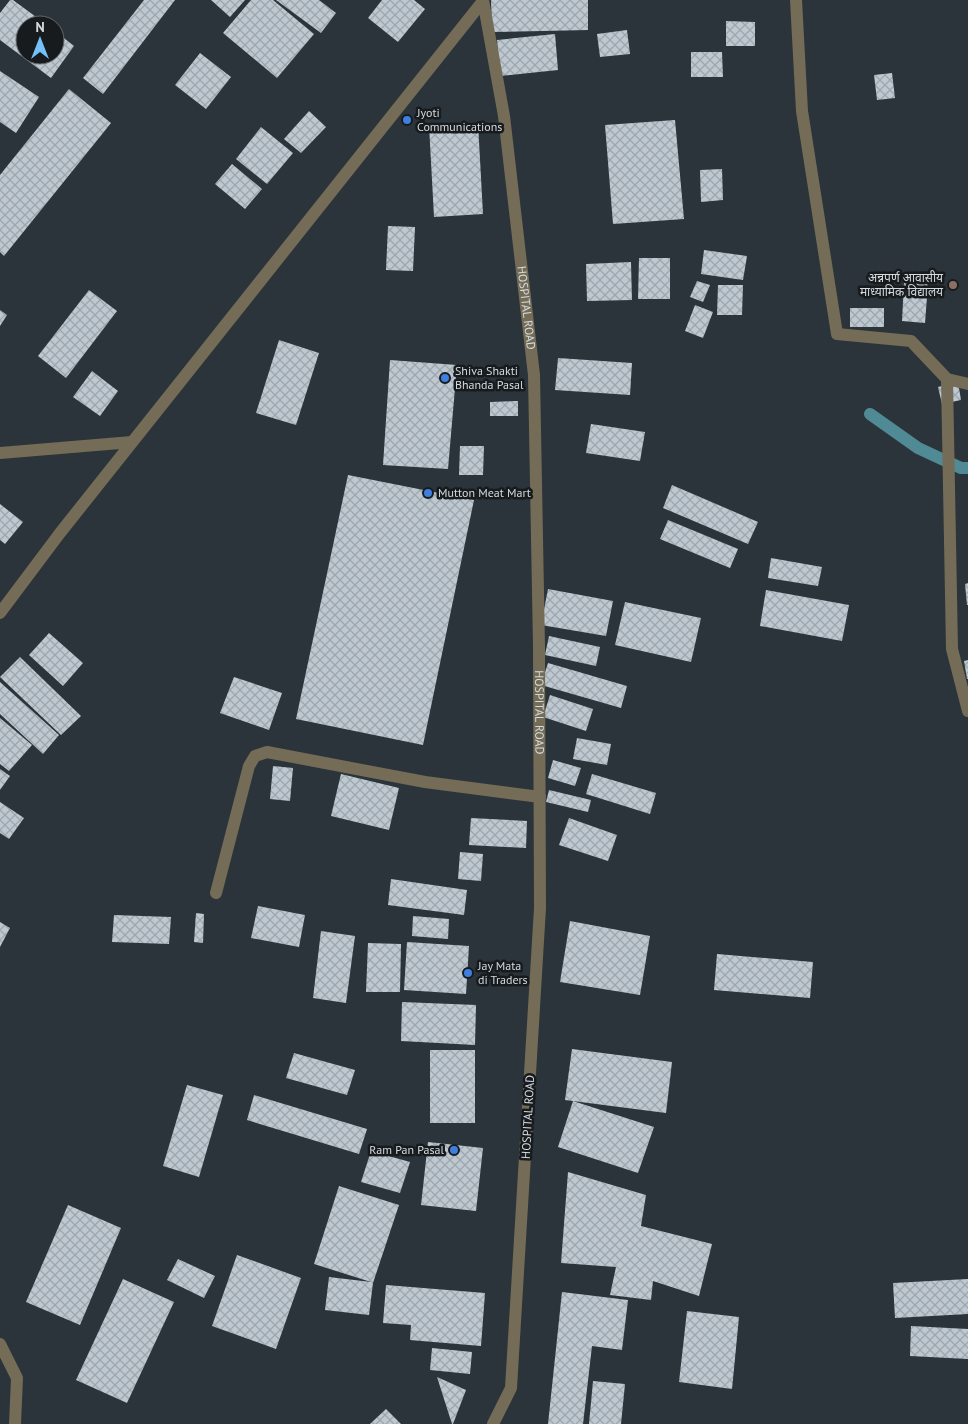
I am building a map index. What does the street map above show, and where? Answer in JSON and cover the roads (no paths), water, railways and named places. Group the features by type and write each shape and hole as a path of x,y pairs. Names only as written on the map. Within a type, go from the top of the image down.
{"street":[{"path":"796,0 802,110 837,334 911,341 947,379 968,384"},
{"path":"0,613 132,442 483,1"},
{"name":"HOSPITAL ROAD","path":"483,1 504,116 534,375 540,797 540,908 511,1388 493,1424"},
{"path":"947,379 952,649 968,711"},
{"path":"0,453 132,442"},
{"path":"216,893 249,766 255,756 267,752 425,782 540,797"},
{"path":"0,1344 17,1378 15,1424"}],"waterway":[{"path":"870,414 918,448 961,468 968,468"}],"place":[{"name":"Jyoti Communications","path":"407,120"},
{"name":"अन्नपुर्ण आवासीय माध्यामिक विद्यालय","path":"953,285"},
{"name":"Shiva Shakti Bhanda Pasal","path":"445,378"},
{"name":"Mutton Meat Mart","path":"428,493"},
{"name":"Jay Mata di Traders","path":"468,973"},
{"name":"Ram Pan Pasal","path":"454,1150"}]}
